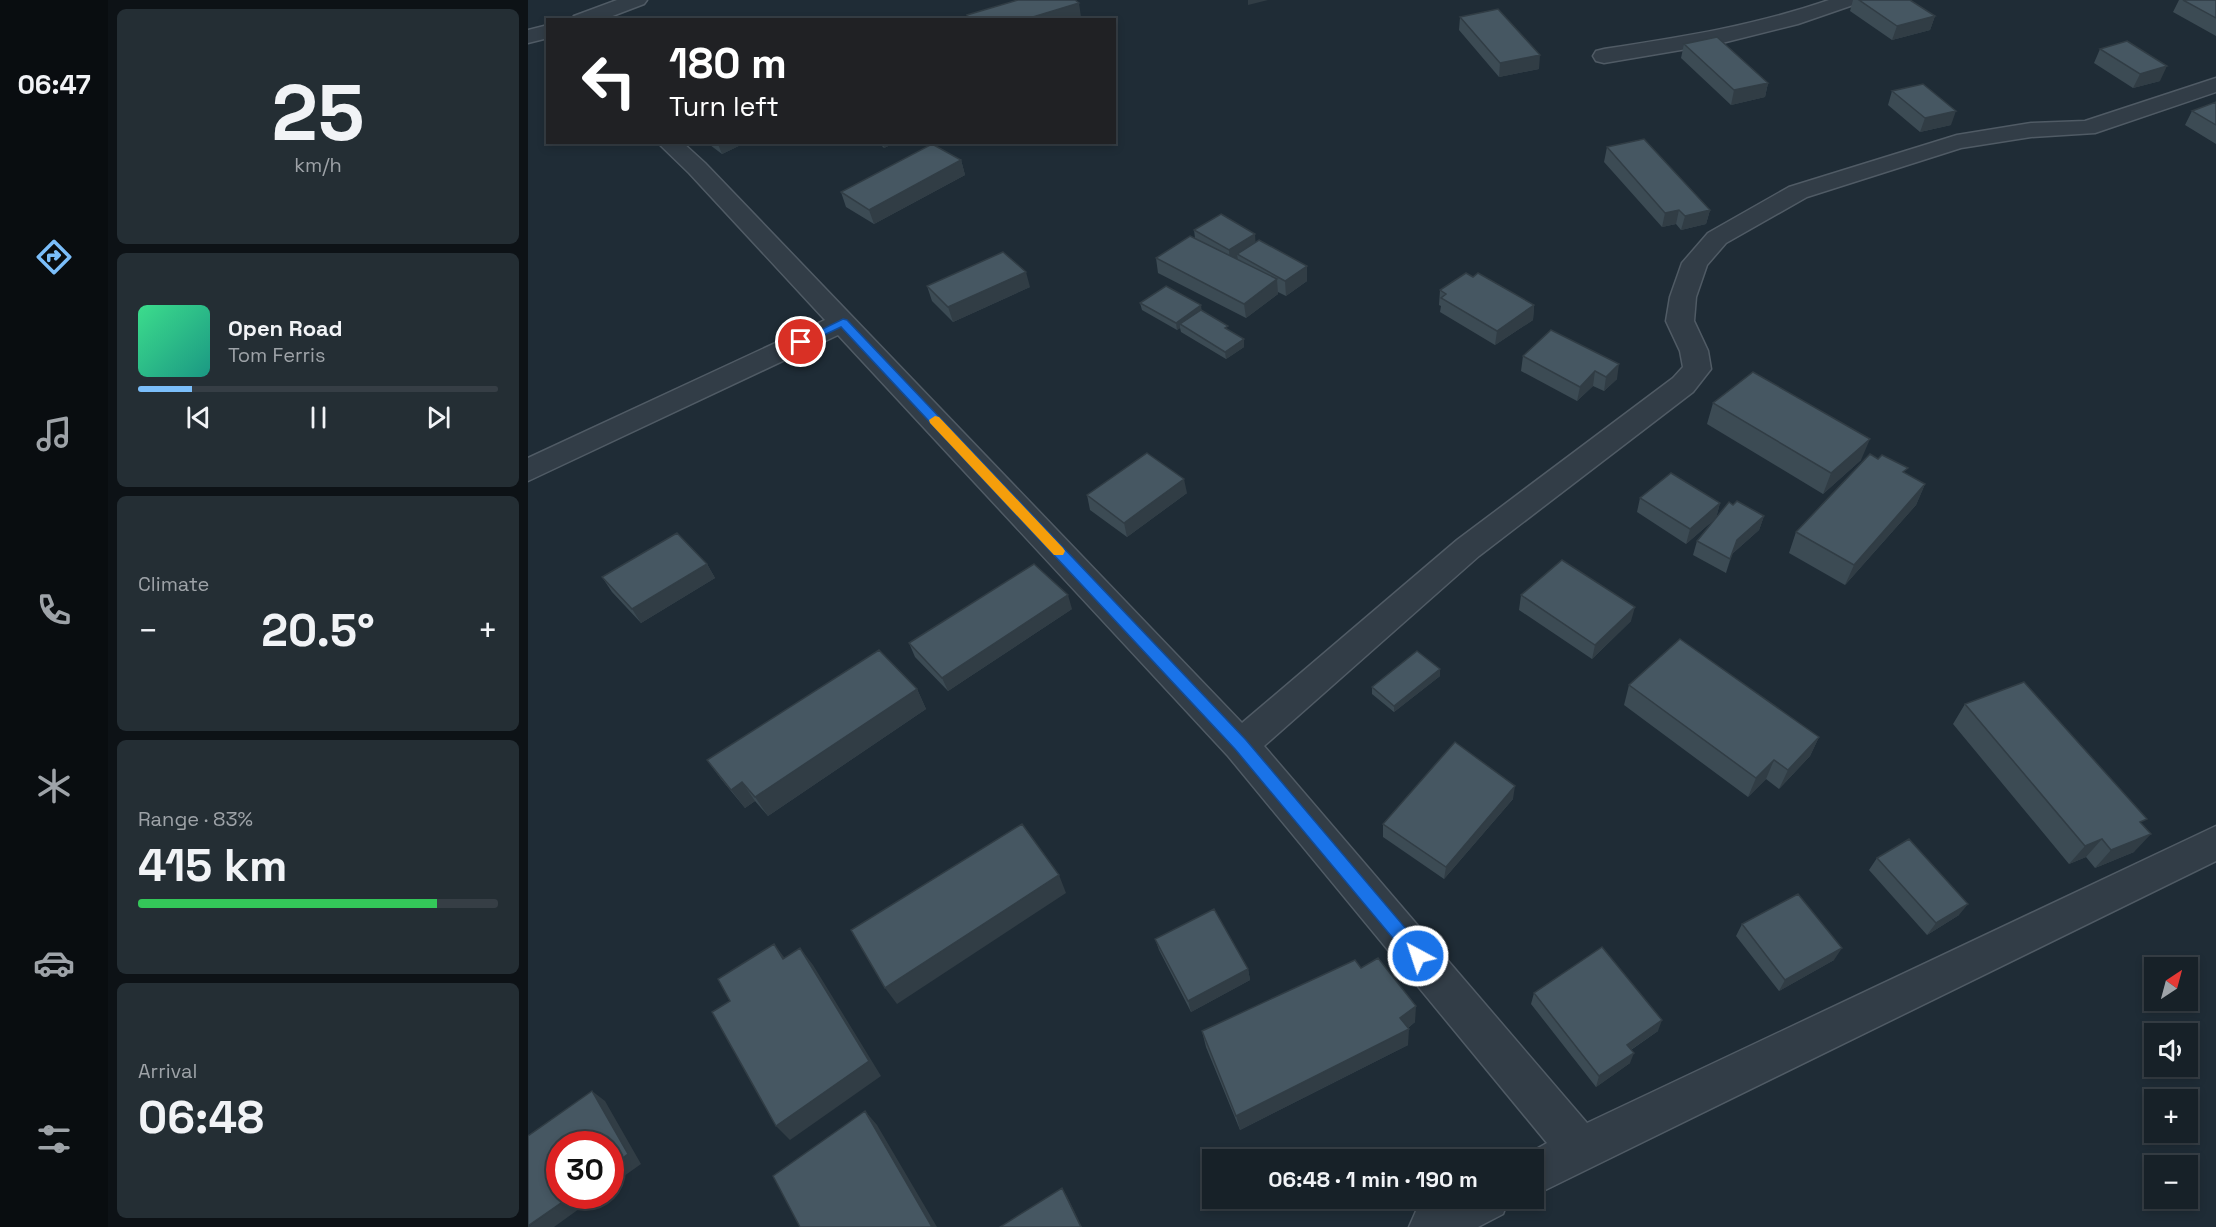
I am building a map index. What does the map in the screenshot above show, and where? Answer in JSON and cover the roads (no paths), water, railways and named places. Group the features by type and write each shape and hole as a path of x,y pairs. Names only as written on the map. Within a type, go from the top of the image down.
{"street":[{"path":"588,18 637,0"},
{"path":"1604,56 1722,37 1791,20 1850,0"},
{"path":"528,37 546,32"},
{"path":"1241,745 1468,548 1683,385 1697,369 1694,351 1680,321 1683,297 1695,263 1717,238 1798,192 1957,142 2031,130 2087,128 2216,85"},
{"path":"670,144 697,168 1241,745 1580,1149"},
{"path":"528,470 843,322"},
{"path":"1544,1168 2216,843"},
{"path":"1432,1227 1466,1209"}]}
